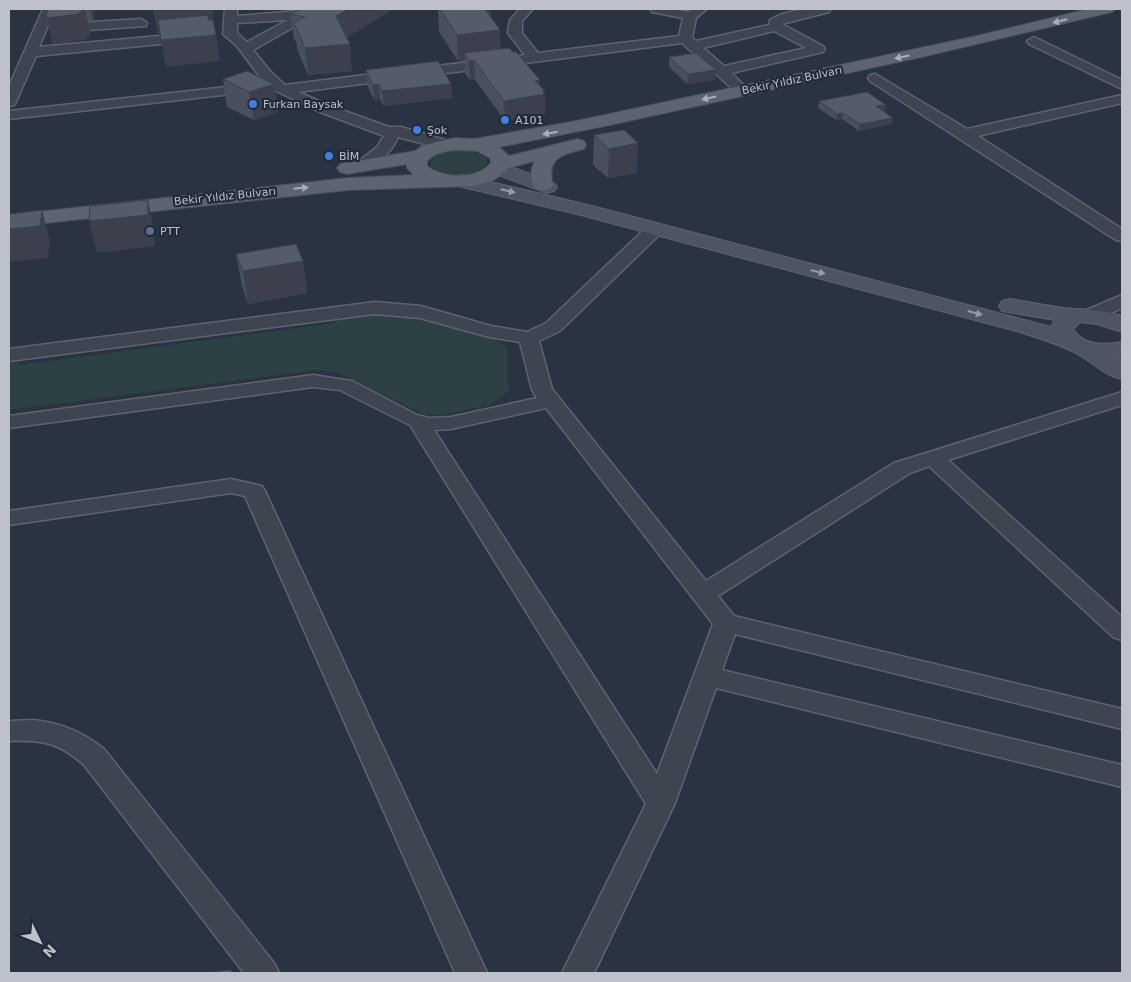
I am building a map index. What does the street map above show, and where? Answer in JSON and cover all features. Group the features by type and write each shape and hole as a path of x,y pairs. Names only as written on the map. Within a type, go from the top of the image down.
{"main road":[{"name":"Bekir Yıldız Bulvarı","path":"474,145 583,127 743,90 1008,34 1107,9"},
{"name":"Bekir Yıldız Bulvarı","path":"9,221 348,184 480,178 499,166 635,130 875,78 1122,19"},
{"name":"Bekir Yıldız Bulvarı","path":"9,208 361,166 420,156 430,150 447,145"},
{"path":"447,145 474,145 495,152 501,160 499,166"},
{"path":"543,186 540,177 541,166 555,150"},
{"path":"420,156 416,164 417,168 426,176 451,180"}],"street":[{"path":"9,102 49,9"},
{"path":"139,42 143,9"},
{"path":"236,24 289,9"},
{"path":"527,9 516,20 515,33 536,59"},
{"path":"656,9 696,12 689,42"},
{"path":"776,27 775,23 781,19 825,9"},
{"path":"236,24 312,11"},
{"path":"236,24 312,11"},
{"path":"40,29 141,23"},
{"path":"236,24 259,68 281,87 389,134 420,156"},
{"path":"9,115 689,42 711,43 776,27 818,49 722,71"},
{"path":"30,52 203,36"},
{"path":"1034,41 1122,85"},
{"path":"689,42 743,90"},
{"path":"711,43 751,65"},
{"path":"875,78 1122,236"},
{"path":"965,134 1122,100"},
{"path":"389,134 401,132 447,145"},
{"path":"361,166 379,155 387,146 389,134"},
{"path":"499,166 543,186 608,205 1007,306 1106,318 1122,325"},
{"path":"451,180 549,201 1028,327 1102,351 1122,349"},
{"path":"9,355 375,308 421,312 490,331 529,338 553,327 655,229"},
{"path":"1122,302 1069,319 1062,326 1064,335 1122,372"},
{"path":"529,338 542,390 726,623 1122,718"},
{"path":"9,422 313,381 345,385 418,422 428,424 451,423 550,401"},
{"path":"703,594 902,468 1122,398"},
{"path":"418,422 661,803"},
{"path":"933,458 1122,631"},
{"path":"9,518 231,486 254,491 471,973"},
{"path":"578,973 661,803 726,623"},
{"path":"707,676 1122,776"},
{"path":"9,731 36,728 49,731 74,741 94,756 263,973"}],"shaded area":[{"path":"457,150 475,152 486,158 487,163 475,172 459,175 444,173 431,166 430,161 440,154"},
{"path":"373,314 441,323 475,333 507,346 507,377 510,390 490,405 441,415 423,414 339,373 317,370 9,410 9,358 20,356 19,365 335,323 334,316"}],"building":[{"path":"48,9 84,9 78,14 47,18"},
{"path":"299,9 349,9 336,16 350,44 305,48 294,23 305,17 291,14"},
{"path":"440,9 485,9 500,30 457,35"},
{"path":"208,15 208,20 213,20 216,35 161,40 158,20"},
{"path":"509,48 516,52 540,80 535,81 545,91 542,91 545,94 504,101 474,60 469,61 464,53"},
{"path":"696,53 716,70 688,74 669,57"},
{"path":"438,61 451,84 382,91 379,84 373,85 366,70"},
{"path":"247,71 274,84 249,92 223,79"},
{"path":"867,92 886,105 876,106 893,118 860,124 843,113 837,114 819,101"},
{"path":"624,130 638,143 609,149 594,135"},
{"path":"148,200 148,215 89,221 90,206"},
{"path":"42,210 40,226 9,229 9,214"},
{"path":"296,244 303,261 243,271 236,254"},
{"path":"231,970 231,973 199,973"}],"place":[{"name":"Furkan Baysak","path":"253,104"},
{"name":"A101","path":"505,120"},
{"name":"Şok","path":"417,130"},
{"name":"BİM","path":"329,156"},
{"name":"PTT","path":"150,231"}]}
